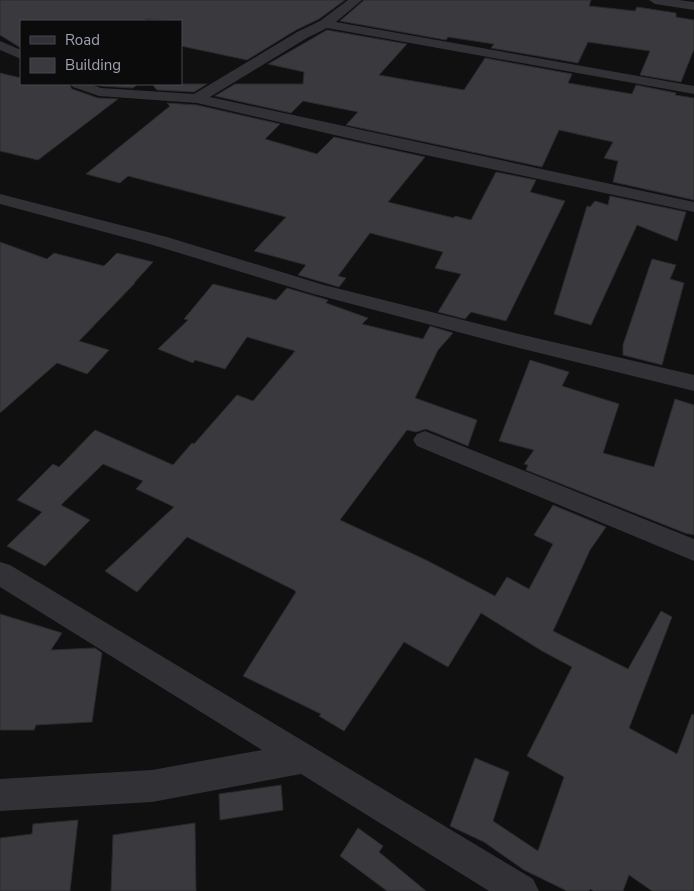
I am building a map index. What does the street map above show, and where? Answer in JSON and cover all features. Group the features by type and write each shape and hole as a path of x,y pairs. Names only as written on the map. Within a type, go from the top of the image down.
{"street":[{"path":"197,98 302,34 325,24 356,0"},
{"path":"654,0 694,6"},
{"path":"325,24 694,90"},
{"path":"0,45 20,55"},
{"path":"81,85 99,92 197,98 379,140 694,207"},
{"path":"0,199 160,241 318,289 518,341 694,382"},
{"path":"425,440 694,550"},
{"path":"0,573 521,891"},
{"path":"0,795 152,786 305,758"}],"building":[{"path":"0,0 345,0 319,19 296,30 247,60 182,46 182,20 20,20 20,47 0,35"},
{"path":"364,0 591,0 589,6 635,11 637,7 676,13 676,17 694,20 694,49 681,82 640,75 650,51 588,42 578,63 491,48 494,44 448,37 446,40 340,21"},
{"path":"327,30 407,44 379,75 464,90 485,58 572,74 568,83 632,94 636,85 694,98 694,200 613,182 618,161 604,158 613,142 559,130 542,167 346,125 358,112 303,101 291,113 215,96 235,84 303,84 304,72 268,64"},
{"path":"0,73 20,78 20,85 70,85 72,89 98,98 118,99 38,160 0,151"},
{"path":"207,84 194,92 157,90 153,85"},
{"path":"98,85 137,85 133,88"},
{"path":"167,103 197,105 280,124 265,139 317,154 334,137 425,157 388,202 454,218 455,216 471,220 496,172 536,180 530,192 565,201 506,321 471,312 465,319 438,312 461,274 435,268 443,252 370,233 338,276 346,278 339,287 298,275 306,265 254,251 286,217 128,176 120,183 86,174 170,106"},
{"path":"610,196 686,212 677,241 637,225 591,325 554,314 587,206 590,207 595,201 608,205"},
{"path":"0,242 47,259 54,253 104,266 117,253 153,262 79,341 109,350 87,374 57,363 0,413"},
{"path":"652,259 676,265 670,279 684,283 662,365 623,355 623,345"},
{"path":"213,284 276,300 287,288 328,300 326,303 368,318 362,324 423,339 430,326 453,333 438,350 415,398 477,420 468,446 426,429 416,432 407,430 340,520 426,560 495,596 507,577 529,589 553,544 534,535 553,505 606,527 590,550 553,631 628,669 661,611 672,617 629,728 677,754 692,714 694,715 694,891 652,891 629,875 623,891 594,891 590,889 589,891 567,891 524,870 484,842 450,826 475,758 509,772 493,821 538,851 564,777 527,756 572,667 542,651 481,613 448,667 404,642 344,731 319,716 321,714 243,676 296,592 294,590 187,537 137,592 105,571 174,507 136,489 143,481 103,464 61,505 90,520 45,566 7,546 42,512 17,500 53,464 59,467 95,430 173,465 237,395 253,401 295,351 247,337 225,369 195,360 193,363 158,349 188,320 184,319"},
{"path":"530,360 569,372 562,386 619,404 603,453 654,467 675,399 694,405 694,535 526,470 528,465 524,464 534,450 499,441"},
{"path":"0,614 62,633 51,650 95,648 102,653 92,722 36,725 34,730 0,730"},
{"path":"281,785 283,810 220,820 219,794"},
{"path":"78,820 70,891 0,891 0,838 32,834 33,824"},
{"path":"195,823 196,891 111,891 113,835"},
{"path":"358,828 383,846 379,852 426,891 387,891 340,856"}]}
